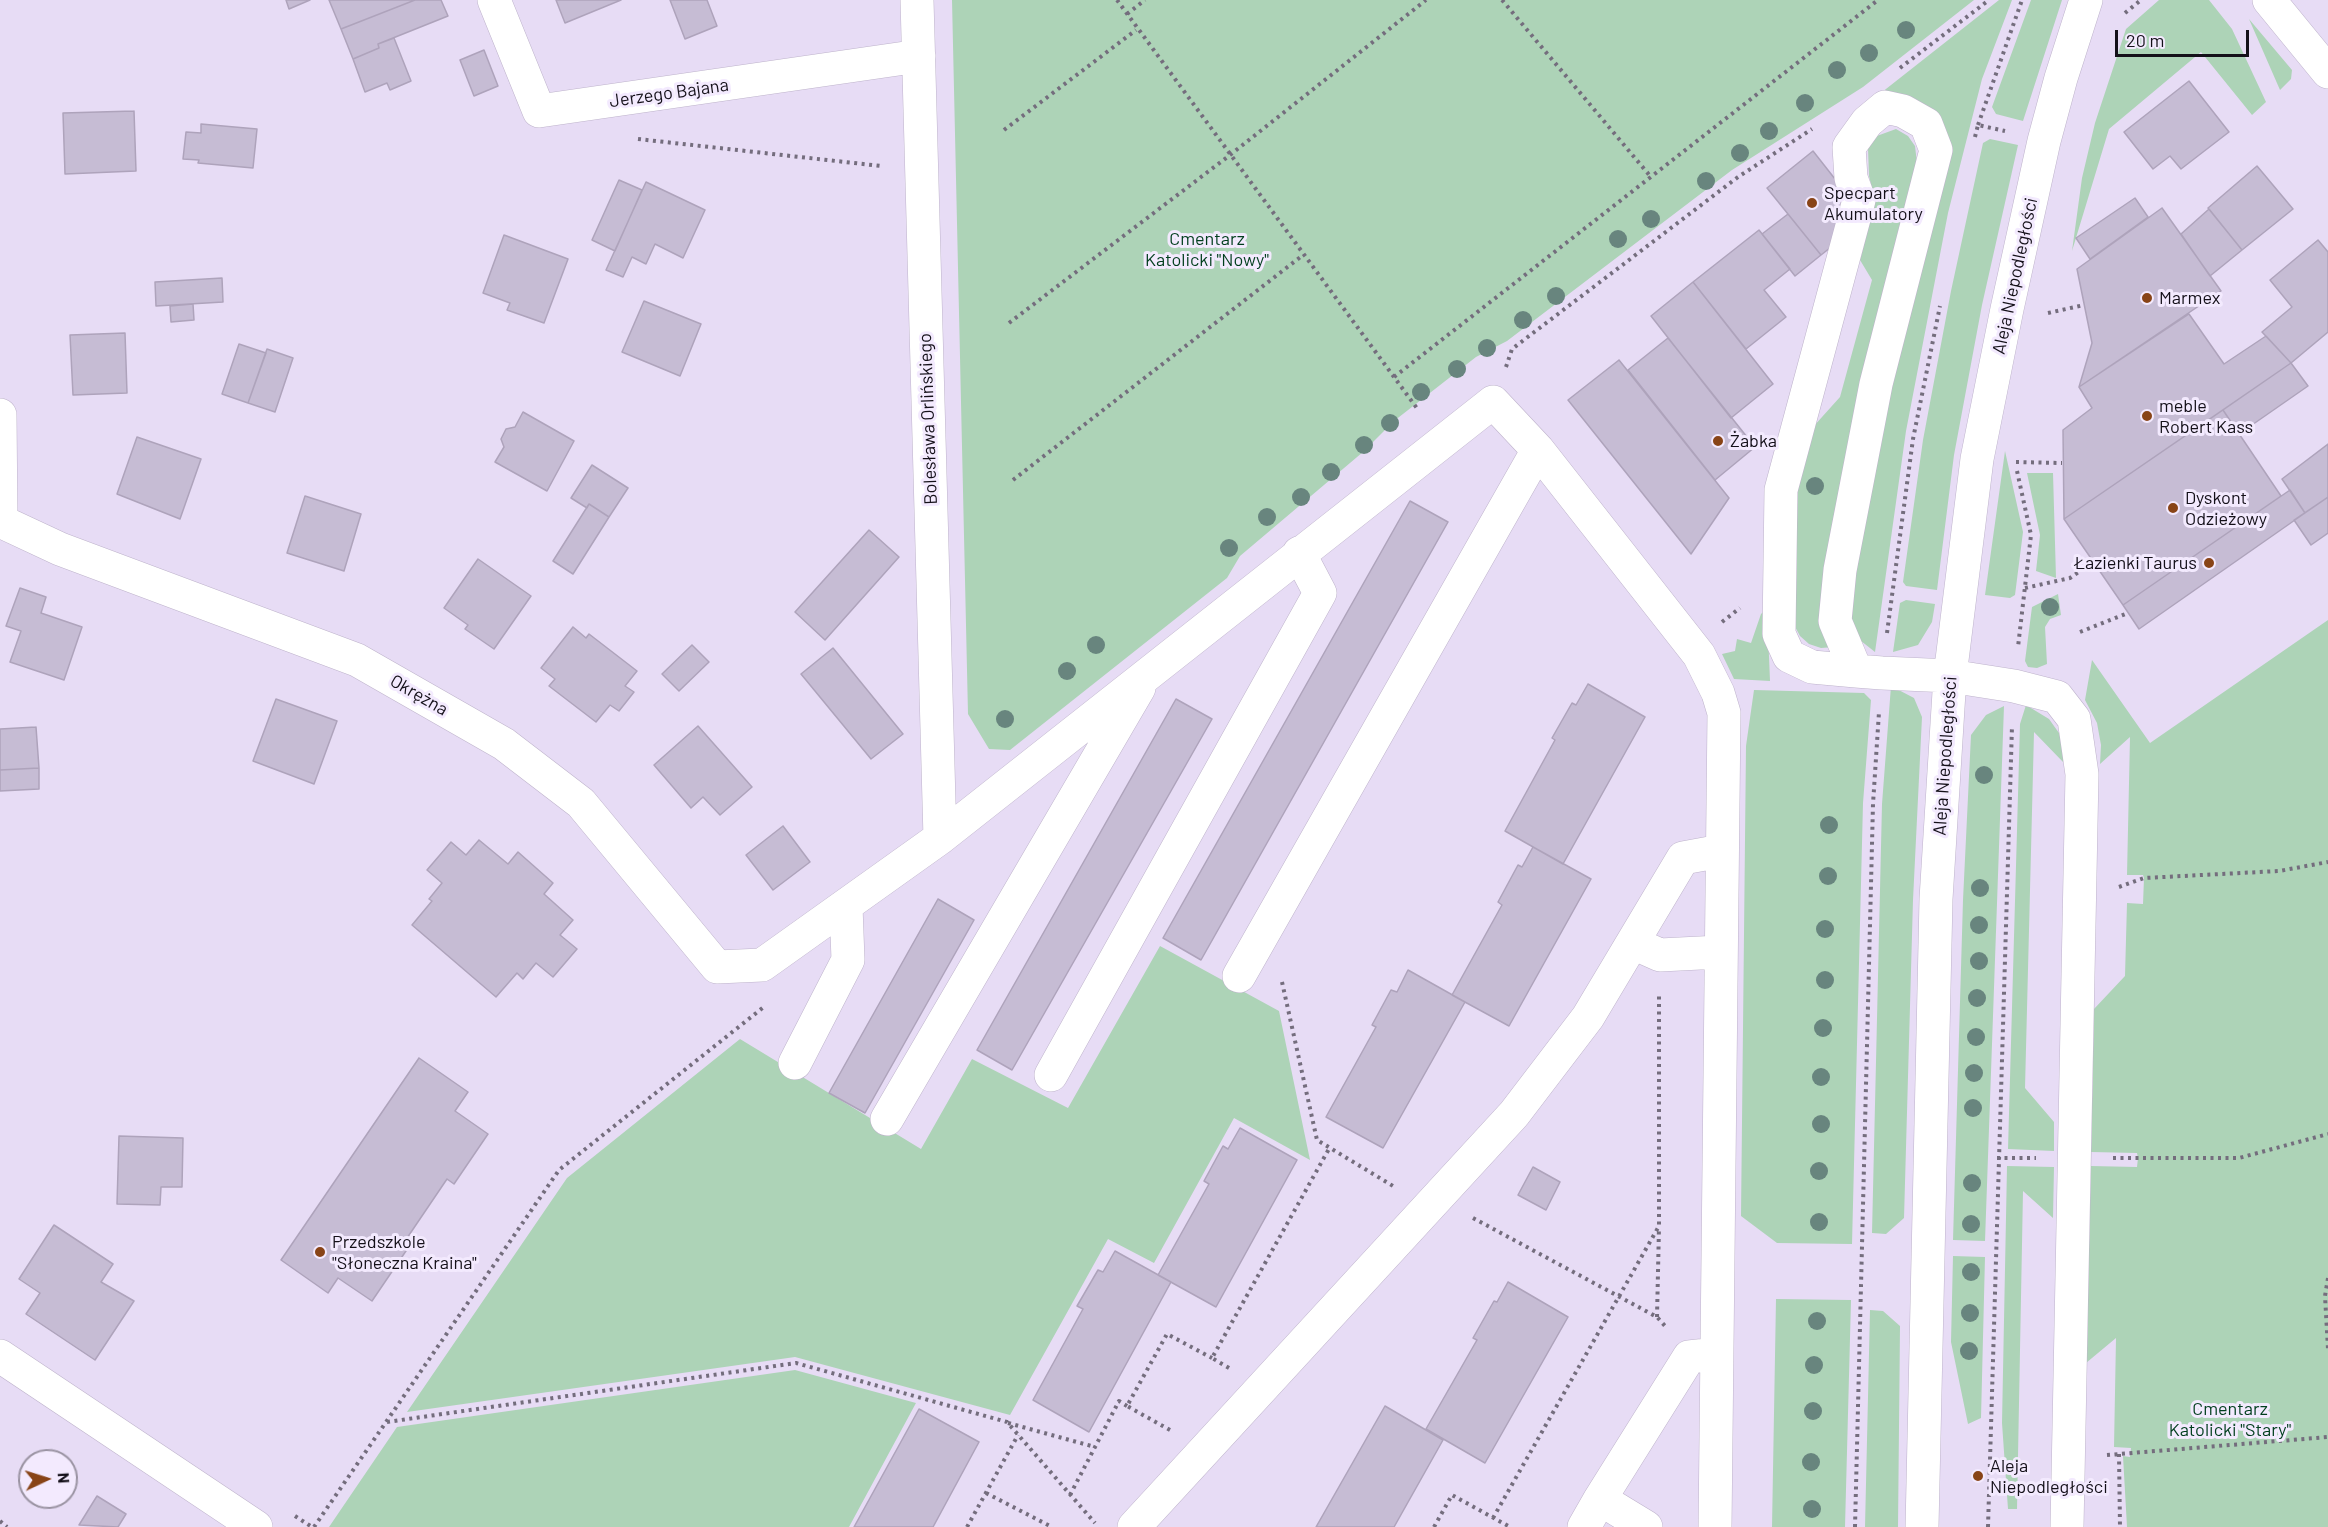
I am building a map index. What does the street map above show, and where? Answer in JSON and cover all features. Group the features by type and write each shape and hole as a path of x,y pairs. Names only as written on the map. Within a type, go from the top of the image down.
{"street":[{"name":"Jerzego Bajana","path":"494,0 539,111 919,57"},
{"name":"Bolesława Orlińskiego","path":"917,0 940,838"},
{"name":"Aleja Niepodległości","path":"1922,1527 1936,899 1950,676 1977,459 2044,141 2086,0"},
{"path":"2269,0 2328,72"},
{"path":"1869,672 1835,621 1840,570 1876,384 1936,150 1926,124 1903,111 1885,107 1867,122 1849,147 1851,178 1859,200 1781,490 1779,634 1789,656 1812,667 1869,672 1950,676 2014,686 2057,698 2074,719 2082,774 2067,1527"},
{"path":"795,1063 848,960 846,906 940,838 1493,402 1538,450 1699,655 1718,693 1724,713 1720,952 1703,1355 1715,1527"},
{"path":"0,415 0,521"},
{"path":"1239,976 1538,450"},
{"name":"Okrężna","path":"0,521 60,549 357,660 504,744 581,803 717,967 762,965 846,906"},
{"path":"1051,1075 1320,593 1299,553"},
{"path":"887,1119 1149,671"},
{"path":"1134,1527 1514,1114 1588,1017 1646,949 1683,858 1721,851"},
{"path":"1646,949 1720,952"},
{"path":"1584,1527 1600,1499 1703,1355"},
{"path":"0,1356 256,1527"},
{"path":"1600,1499 1646,1527"}],"path":[{"path":"1117,0 1136,30 1443,443"},
{"path":"1127,14 1145,0"},
{"path":"1009,323 1230,156 1426,0"},
{"path":"1502,0 1651,177"},
{"path":"1394,377 1878,0"},
{"path":"1895,72 1989,0"},
{"path":"1973,148 1978,125 2022,0"},
{"path":"1004,130 1136,30"},
{"path":"1978,125 2044,141"},
{"path":"1493,402 1512,349 1738,177 1816,127"},
{"path":"1013,480 1304,255"},
{"path":"1855,1527 1873,804 1869,672 1942,299"},
{"path":"2042,314 2084,305"},
{"path":"1988,1527 1997,1158 2014,686 2031,535 2015,462 2018,451"},
{"path":"2015,462 2062,464"},
{"path":"2025,588 2070,578 2093,562"},
{"path":"1699,655 1710,631 1778,578"},
{"path":"2080,632 2128,613"},
{"path":"2144,878 2278,872 2328,862"},
{"path":"1269,922 1317,1140 1428,1207"},
{"path":"1646,949 1659,1226 1658,1317"},
{"path":"2103,1158 2239,1158 2328,1134"},
{"path":"1212,1358 1329,1147"},
{"path":"1997,1158 2042,1158"},
{"path":"1470,1217 1658,1317 1703,1355"},
{"path":"1493,1518 1617,1296 1659,1226"},
{"path":"2328,1278 2325,1296 2328,1349"},
{"path":"1127,1406 1167,1334 1261,1388"},
{"path":"386,1422 796,1363 1095,1447"},
{"path":"1070,1495 1119,1401 1205,1449"},
{"path":"1007,1422 1099,1527"},
{"path":"967,1527 1018,1435"},
{"path":"2120,1527 2119,1454 2328,1437"},
{"path":"986,1492 1052,1527"},
{"path":"1434,1527 1452,1495 1510,1527"},
{"path":"0,1521 7,1527"}],"green space":[{"name":"Cmentarz Katolicki \"Nowy\"","path":"952,0 1974,0 1863,87 1732,170 1507,341 1476,357 1394,421 1363,452 1240,556 1227,578 1010,750 989,749 968,714"},
{"path":"1999,0 2012,0 1982,79 1948,213 1906,431 1875,652 1856,637 1849,623 1850,607 1887,403 1947,161 1872,100"},
{"path":"2031,0 2062,0 2023,121 1996,114 1992,107"},
{"path":"2159,0 2209,0 2232,29 2266,102 2252,115 2201,52 2109,129 2072,251 2082,178 2095,123 2126,29"},
{"path":"2249,19 2292,70 2291,79 2280,90"},
{"path":"1896,129 1908,136 1915,146 1917,163 1834,647 1821,648 1809,644 1800,636 1792,621 1797,491 1813,427 1840,397 1872,280 1860,260 1875,201 1869,176 1868,148 1874,137"},
{"path":"1990,139 2018,145 1982,305 1954,455 1937,590 1906,586 1903,582 1923,440 1951,291 1983,143"},
{"path":"2005,451 2023,532 2015,595 2010,598 1985,595"},
{"path":"2027,473 2053,473 2056,578 2036,571 2040,535"},
{"path":"2058,594 2061,615 2050,619 2045,627 2047,664 2037,668 2028,667 2025,661 2032,607"},
{"path":"1906,600 1935,604 1932,622 1918,645 1893,652 1900,603"},
{"path":"1767,608 1770,681 1734,679 1722,654 1735,651 1737,639 1751,643 1761,614"},
{"name":"Cmentarz Katolicki \"Stary\"","path":"2328,620 2328,1527 2127,1527 2123,1456 2130,1457 2131,1448 2114,1447 2116,1338 2086,1363 2091,1166 2137,1167 2138,1158 2137,1153 2091,1152 2094,1009 2125,976 2127,903 2143,904 2144,878 2143,875 2127,875 2130,737 2100,764 2101,745 2097,723 2085,700 2092,660 2150,743"},
{"path":"1891,686 1914,698 1922,717 1913,900 1904,1218 1886,1234 1872,1233 1882,804"},
{"path":"1754,690 1864,693 1871,700 1863,803 1852,1244 1777,1243 1741,1216 1746,746"},
{"path":"2026,705 2049,719 2059,733 2063,747 2063,762 2034,732 2025,1088 2054,1122 2054,1151 2008,1149 2020,724"},
{"path":"2004,706 1985,1241 1953,1240 1963,900 1971,735 1986,715"},
{"path":"1160,946 1279,1011 1310,1160 1234,1118 1154,1263 1108,1239 1010,1415 795,1357 407,1412 567,1178 740,1039 921,1149 972,1059 1068,1108"},
{"path":"2007,1166 2054,1167 2053,1218 2023,1191 2017,1509 2008,1509 2002,1423"},
{"path":"1953,1256 1985,1257 1981,1418 1968,1424 1951,1342"},
{"path":"1776,1299 1851,1300 1845,1527 1772,1527"},
{"path":"1870,1310 1883,1311 1900,1326 1898,1527 1865,1527"},
{"path":"795,1370 916,1403 849,1527 329,1527 397,1427"}],"building":[{"path":"286,0 310,0 289,9"},
{"path":"329,0 415,0 341,29"},
{"path":"415,0 441,0 448,16 378,44 379,48 353,59 341,29"},
{"path":"556,0 621,0 565,23"},
{"path":"670,0 707,0 717,26 685,39"},
{"path":"394,38 411,81 390,90 387,83 365,92 353,59 379,48 378,44"},
{"path":"484,50 498,86 474,96 460,60"},
{"path":"2189,81 2229,132 2181,169 2170,156 2153,169 2124,132"},
{"path":"134,111 136,171 65,174 63,113"},
{"path":"201,124 257,129 253,168 198,163 199,160 183,159 186,132 201,133"},
{"name":"Specpart Akumulatory","path":"1813,151 1846,193 1835,244 1821,255 1767,188"},
{"path":"2257,166 2293,209 2242,250 2208,208"},
{"path":"619,180 642,190 615,251 592,240"},
{"path":"646,182 705,210 683,258 655,244 646,264 632,257 623,277 606,270"},
{"path":"2135,198 2148,217 2090,259 2076,238"},
{"name":"Marmex","path":"2162,208 2221,291 2079,387 2092,343 2077,269"},
{"path":"2209,209 2242,250 2210,276 2181,234"},
{"path":"1788,214 1821,255 1795,276 1762,234"},
{"path":"1759,230 1790,269 1764,290 1786,317 1746,349 1693,282"},
{"path":"504,235 568,259 544,323 507,310 510,303 483,293"},
{"path":"2318,240 2328,252 2328,332 2291,363 2262,332 2292,307 2270,280"},
{"path":"222,278 223,302 156,306 155,282"},
{"path":"1693,282 1773,384 1731,418 1651,316"},
{"path":"644,301 701,324 680,376 622,352"},
{"path":"193,304 194,320 171,322 170,306"},
{"name":"meble Robert Kass","path":"2189,314 2224,364 2266,336 2291,363 2064,519 2063,430 2092,408 2079,387"},
{"path":"125,333 127,393 73,395 70,335"},
{"path":"1668,338 1755,447 1715,480 1628,370"},
{"path":"239,344 266,353 248,403 222,394"},
{"path":"267,349 293,358 275,412 248,403"},
{"path":"1619,360 1729,498 1691,554 1568,400"},
{"path":"2291,363 2308,386 2239,434 2223,410"},
{"name":"Dyskont Odzieżowy","path":"2223,410 2281,496 2123,605 2064,519"},
{"path":"523,412 574,441 547,491 495,462 504,447 501,439 506,429 515,427"},
{"path":"137,437 201,459 180,519 117,494"},
{"path":"2328,444 2328,497 2305,513 2282,479"},
{"path":"592,465 628,488 609,517 589,504 587,508 571,498"},
{"name":"Łazienki Taurus","path":"2290,490 2305,513 2139,629 2123,605"},
{"path":"305,496 361,514 344,571 287,553"},
{"path":"2328,497 2328,533 2311,545 2294,520"},
{"path":"1410,501 1448,522 1201,960 1163,938"},
{"path":"589,504 609,517 573,574 553,561"},
{"path":"869,530 899,557 825,640 795,612"},
{"path":"478,559 531,596 494,649 465,629 468,625 444,608"},
{"path":"20,588 46,597 41,613 82,627 64,680 10,662 21,631 6,626"},
{"path":"573,627 586,638 589,634 637,671 625,686 634,692 619,711 610,705 596,722 549,686 555,679 541,668"},
{"path":"692,645 709,662 679,691 662,674"},
{"path":"833,648 903,734 871,759 801,674"},
{"path":"1588,684 1645,717 1563,864 1505,831 1555,740 1552,738 1572,703 1576,705"},
{"path":"276,699 337,721 314,784 253,761"},
{"path":"1176,699 1212,719 1012,1070 977,1050"},
{"path":"698,726 752,787 720,815 703,797 691,808 654,765"},
{"path":"36,727 39,768 0,770 0,729"},
{"path":"39,768 39,789 0,791 0,770"},
{"path":"783,826 810,862 773,890 746,855"},
{"path":"479,840 508,864 518,852 553,883 544,894 573,920 560,935 577,949 553,977 536,963 523,979 517,973 496,997 412,925 432,901 429,899 442,883 427,870 451,842 466,855"},
{"path":"1533,847 1591,879 1509,1026 1452,995 1502,905 1498,902 1518,865 1522,867"},
{"path":"938,899 974,920 865,1113 829,1093"},
{"path":"1408,970 1465,1002 1383,1148 1326,1117 1376,1027 1372,1025 1391,990 1397,992"},
{"path":"419,1058 468,1092 455,1111 488,1134 454,1184 447,1179 403,1244 408,1248 372,1301 338,1278 328,1293 281,1260"},
{"path":"1240,1128 1297,1160 1216,1307 1158,1275 1209,1184 1204,1181 1223,1146 1228,1149"},
{"path":"119,1136 183,1138 182,1187 161,1187 160,1205 117,1204"},
{"path":"1533,1167 1560,1182 1546,1210 1518,1195"},
{"path":"54,1225 113,1264 101,1282 134,1301 95,1360 26,1314 40,1293 19,1279"},
{"path":"1115,1251 1171,1282 1089,1432 1033,1400 1083,1309 1077,1306 1098,1270 1103,1272"},
{"path":"1508,1282 1568,1317 1485,1463 1426,1429 1477,1340 1473,1338 1494,1301 1497,1302"},
{"path":"1385,1406 1443,1440 1394,1527 1316,1527"},
{"path":"919,1409 979,1442 933,1527 854,1527"},
{"path":"97,1496 126,1514 118,1527 79,1525"}],"place":[{"name":"Specpart Akumulatory","path":"1812,203"},
{"name":"Marmex","path":"2147,298"},
{"name":"meble Robert Kass","path":"2147,416"},
{"name":"Żabka","path":"1718,441"},
{"name":"Dyskont Odzieżowy","path":"2173,508"},
{"name":"Łazienki Taurus","path":"2209,563"},
{"name":"Przedszkole \"Słoneczna Kraina\"","path":"320,1252"},
{"name":"Aleja Niepodległości","path":"1978,1476"}]}
